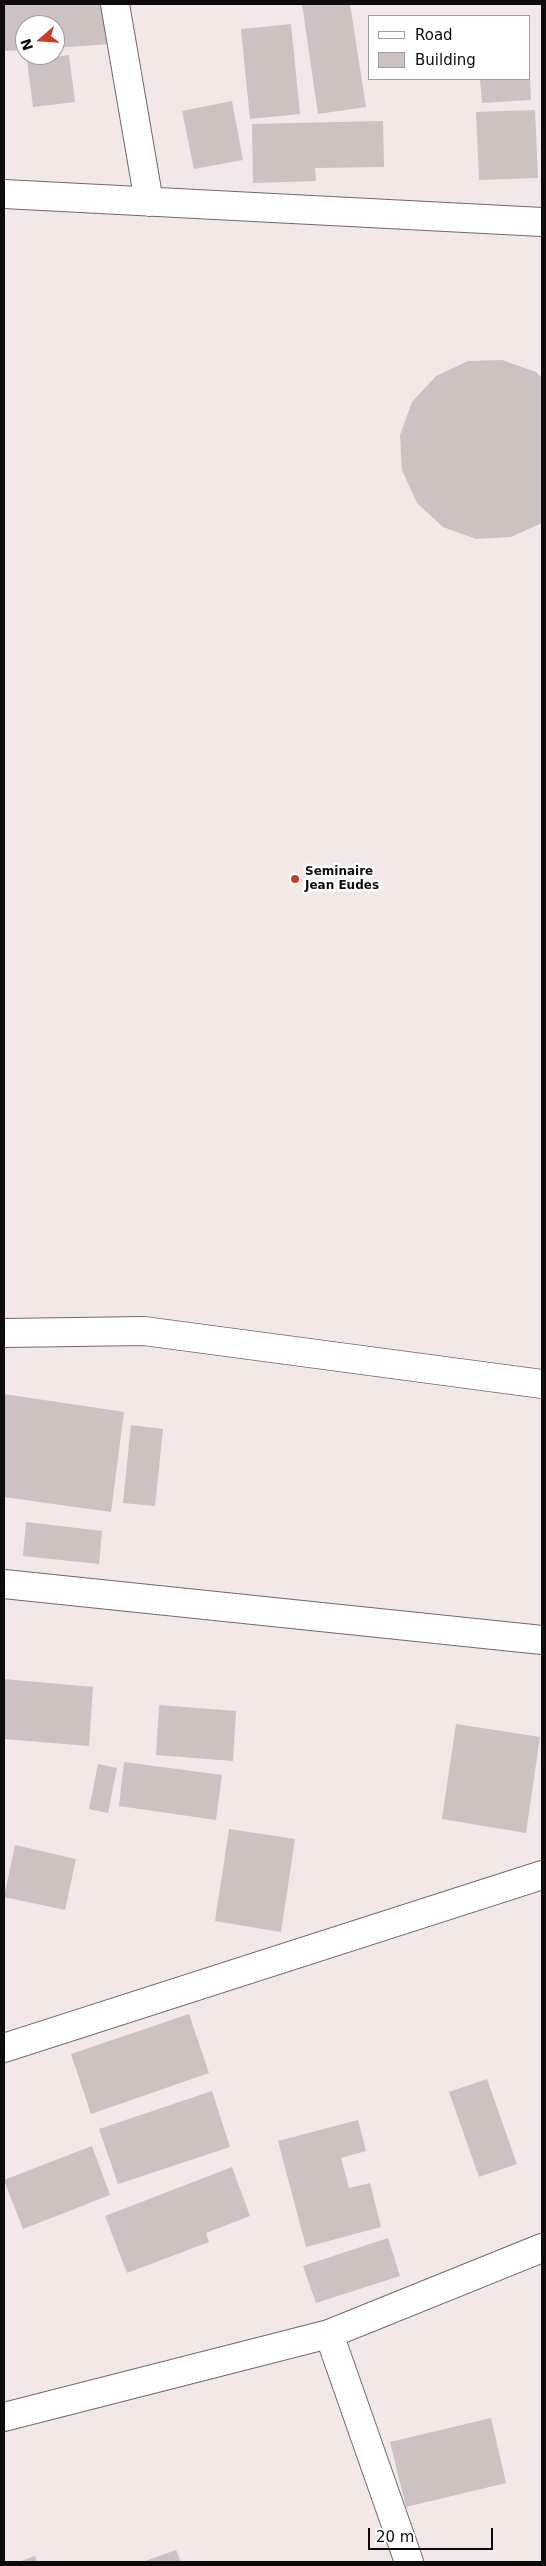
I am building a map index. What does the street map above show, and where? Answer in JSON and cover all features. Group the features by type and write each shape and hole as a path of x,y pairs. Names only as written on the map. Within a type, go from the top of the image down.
{"street":[{"path":"115,4 149,202"},
{"path":"4,194 542,222"},
{"path":"4,1333 144,1331 542,1384"},
{"path":"4,1584 542,1640"},
{"path":"4,2048 542,1875"},
{"path":"4,2417 329,2334 542,2248"},
{"path":"329,2334 409,2562"}],"building":[{"path":"4,4 107,4 110,44 65,47 65,15 15,15 15,50 4,51"},
{"path":"302,4 350,4 366,107 318,114"},
{"path":"291,24 300,114 250,119 241,29"},
{"path":"69,55 75,102 33,107 28,65 65,65 65,56"},
{"path":"480,80 530,80 531,100 482,103"},
{"path":"232,101 243,160 194,169 182,111"},
{"path":"535,110 538,178 479,180 476,112"},
{"path":"383,121 384,167 315,168 316,181 253,183 252,124"},
{"path":"502,360 536,372 542,378 542,523 511,537 476,539 443,527 417,503 402,470 400,435 412,402 436,376 468,361"},
{"path":"4,1394 124,1412 111,1512 4,1497"},
{"path":"131,1425 163,1429 155,1506 123,1503"},
{"path":"26,1522 102,1531 99,1564 23,1556"},
{"path":"4,1679 93,1687 89,1746 4,1739"},
{"path":"159,1705 236,1711 233,1761 156,1755"},
{"path":"456,1724 540,1737 526,1833 442,1819"},
{"path":"124,1762 222,1775 216,1820 119,1806"},
{"path":"98,1764 117,1768 108,1813 89,1809"},
{"path":"229,1829 295,1839 281,1932 215,1921"},
{"path":"15,1845 76,1859 65,1910 4,1897"},
{"path":"189,2014 209,2073 91,2114 71,2054"},
{"path":"487,2079 517,2164 479,2177 449,2092"},
{"path":"212,2091 230,2147 118,2184 99,2129"},
{"path":"358,2120 366,2151 341,2158 349,2188 370,2183 381,2227 306,2247 278,2141"},
{"path":"92,2146 110,2195 23,2229 4,2180"},
{"path":"232,2167 250,2216 206,2233 209,2242 127,2273 105,2216"},
{"path":"388,2238 400,2276 316,2303 303,2266"},
{"path":"491,2418 506,2483 406,2507 390,2442"},
{"path":"176,2550 181,2562 142,2562"},
{"path":"35,2556 37,2562 18,2562"}],"place":[{"name":"Seminaire Jean Eudes","path":"295,879"}]}
